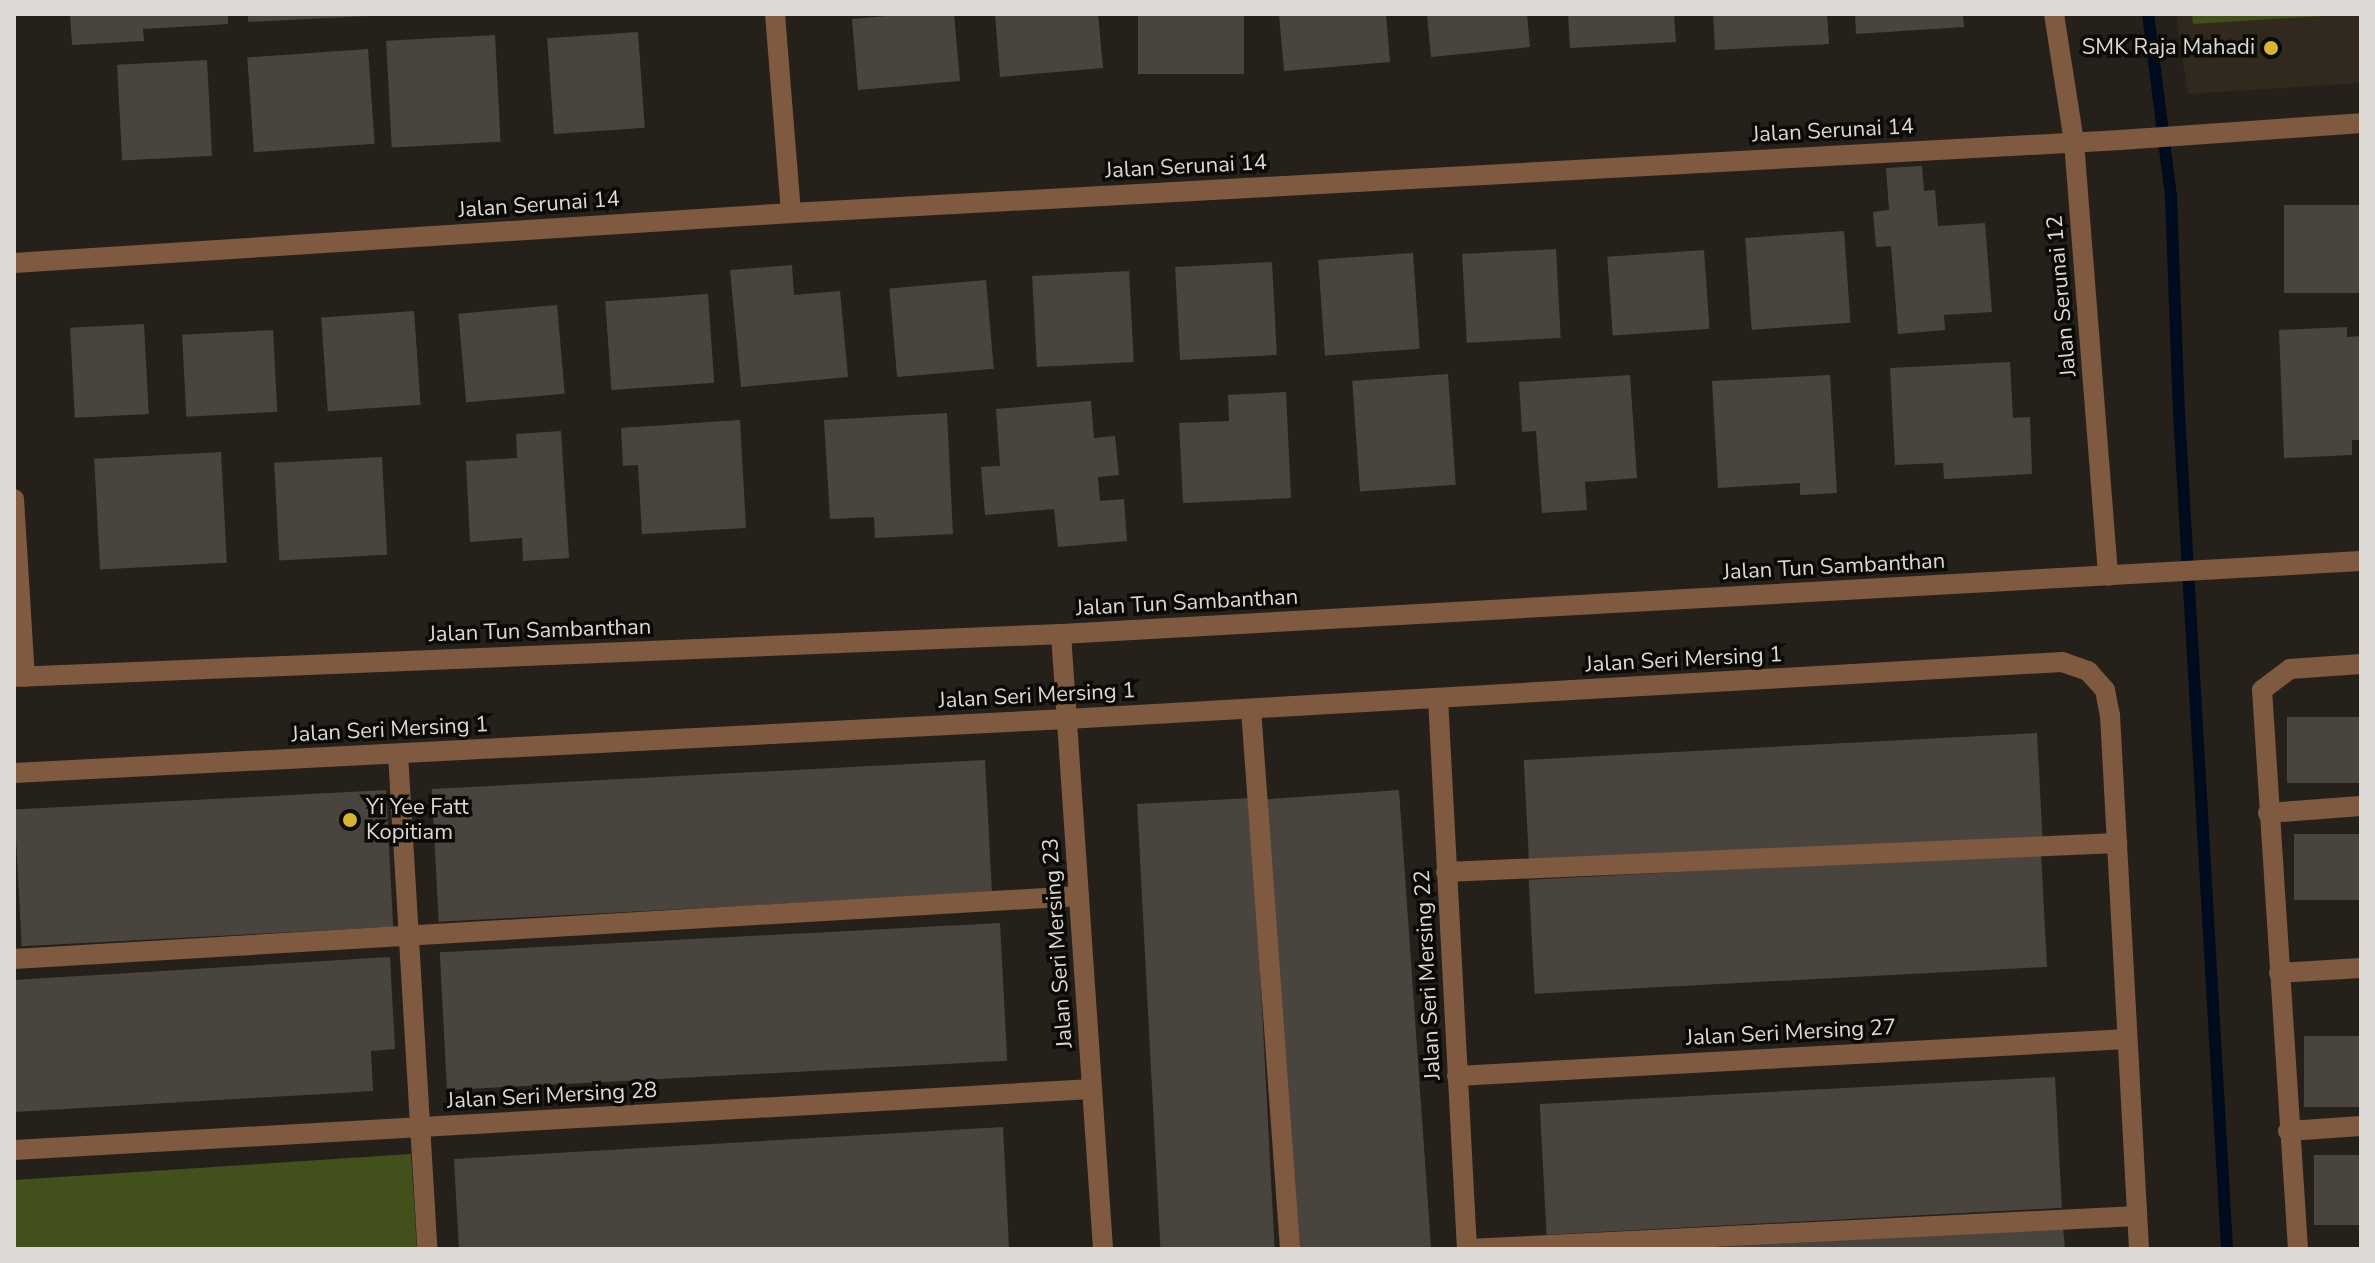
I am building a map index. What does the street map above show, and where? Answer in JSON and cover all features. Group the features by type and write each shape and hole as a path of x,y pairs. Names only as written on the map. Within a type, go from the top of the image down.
{"street":[{"path":"775,14 791,213"},
{"name":"Jalan Serunai 12","path":"2054,14 2074,142 2108,576"},
{"name":"Jalan Serunai 14","path":"14,263 791,213 2120,140 2361,123"},
{"path":"14,499 19,677"},
{"name":"Jalan Tun Sambanthan","path":"19,677 1061,634 2361,561"},
{"name":"Jalan Seri Mersing 23","path":"1061,634 1103,1249"},
{"name":"Jalan Seri Mersing 1","path":"14,773 1067,719 2062,662 2088,671 2105,690 2110,715 2117,843"},
{"path":"2298,1249 2262,690 2290,669 2361,664"},
{"name":"Jalan Seri Mersing 22","path":"1438,698 1467,1249"},
{"path":"1251,709 1290,1249"},
{"path":"398,754 427,1249"},
{"path":"2268,813 2361,806"},
{"path":"1446,872 2117,843 2139,1249"},
{"path":"14,959 1079,896"},
{"path":"2279,973 2361,968"},
{"name":"Jalan Seri Mersing 27","path":"1457,1076 2127,1039"},
{"name":"Jalan Seri Mersing 28","path":"14,1150 1092,1089"},
{"path":"2288,1131 2361,1126"},
{"path":"1467,1249 2137,1216"}],"shaded area":[{"name":"SMK Raja Mahadi","path":"2176,14 2361,14 2361,83 2188,94"}],"green space":[{"path":"2192,14 2354,14 2193,24"},
{"path":"411,1154 417,1249 14,1249 14,1180"}],"building":[{"path":"70,14 228,14 228,24 143,29 144,41 72,45"},
{"path":"248,14 368,14 368,16 248,22"},
{"path":"954,14 960,81 858,90 852,19"},
{"path":"995,14 1098,14 1103,68 1000,77"},
{"path":"1138,14 1244,14 1244,74 1138,74"},
{"path":"1279,14 1386,14 1390,62 1284,71"},
{"path":"1427,14 1527,14 1530,47 1431,57"},
{"path":"1568,14 1674,14 1676,42 1570,48"},
{"path":"1713,14 1827,14 1829,44 1715,50"},
{"path":"1855,14 1963,14 1964,27 1856,34"},
{"path":"638,32 645,128 554,134 547,38"},
{"path":"495,35 501,142 392,148 386,41"},
{"path":"368,49 375,144 254,152 247,57"},
{"path":"207,60 212,156 122,161 117,65"},
{"path":"1922,166 1924,191 1935,190 1938,226 1985,223 1992,312 1944,315 1945,330 1898,334 1891,246 1876,247 1873,212 1889,210 1886,168"},
{"path":"2284,205 2361,205 2361,293 2284,293"},
{"path":"1844,231 1850,323 1752,330 1745,238"},
{"path":"1556,249 1561,338 1467,343 1462,254"},
{"path":"1704,250 1710,329 1613,336 1607,257"},
{"path":"1413,253 1420,349 1325,355 1318,260"},
{"path":"1272,262 1277,355 1180,360 1175,267"},
{"path":"792,265 794,295 840,291 848,377 741,387 730,270"},
{"path":"1129,271 1134,362 1037,367 1032,276"},
{"path":"986,280 994,369 897,377 889,288"},
{"path":"708,294 714,383 611,390 605,301"},
{"path":"557,305 565,394 466,402 458,314"},
{"path":"414,311 421,405 328,411 321,317"},
{"path":"144,324 149,414 75,418 70,328"},
{"path":"2347,327 2347,337 2361,336 2361,440 2352,440 2352,455 2284,458 2279,330"},
{"path":"273,330 277,412 186,417 182,335"},
{"path":"2010,362 2013,418 2030,417 2032,474 1944,479 1943,463 1895,465 1890,368"},
{"path":"1448,374 1456,485 1360,491 1352,381"},
{"path":"1630,375 1637,478 1585,482 1587,510 1542,513 1536,431 1522,432 1519,382"},
{"path":"1830,375 1837,493 1800,495 1800,483 1718,488 1712,381"},
{"path":"1286,392 1291,498 1183,503 1179,423 1229,421 1228,395"},
{"path":"1091,401 1094,438 1115,436 1119,475 1098,477 1100,501 1124,499 1127,541 1058,547 1054,509 985,515 981,467 1000,466 996,409"},
{"path":"947,413 953,534 875,538 874,517 830,519 824,420"},
{"path":"740,420 746,528 642,534 638,465 623,466 621,428"},
{"path":"561,431 569,558 523,561 522,538 470,542 466,461 517,458 516,434"},
{"path":"221,452 227,563 100,569 94,459"},
{"path":"382,457 387,555 279,561 274,463"},
{"path":"2287,717 2361,717 2361,783 2287,783"},
{"path":"2037,733 2043,840 1529,867 1524,760"},
{"path":"985,760 992,893 439,922 432,789"},
{"path":"386,790 393,927 22,946 15,809"},
{"path":"1399,790 1431,1249 1293,1249 1261,800"},
{"path":"1251,798 1275,1249 1160,1249 1137,804"},
{"path":"2294,834 2361,834 2361,900 2294,900"},
{"path":"2041,853 2047,967 1535,994 1529,880"},
{"path":"1000,923 1007,1061 447,1090 440,952"},
{"path":"390,957 395,1049 371,1051 373,1091 14,1112 14,980"},
{"path":"2304,1036 2361,1036 2361,1107 2304,1107"},
{"path":"2055,1077 2062,1208 1547,1235 1540,1104"},
{"path":"1003,1127 1009,1249 459,1249 454,1159"},
{"path":"2314,1155 2361,1155 2361,1225 2314,1225"},
{"path":"2063,1228 2065,1249 1719,1249 1719,1247"}],"waterway":[{"path":"2148,14 2171,197 2179,413 2227,1249"}],"place":[{"name":"SMK Raja Mahadi","path":"2271,48"},
{"name":"Yi Yee Fatt Kopitiam","path":"350,820"}]}
